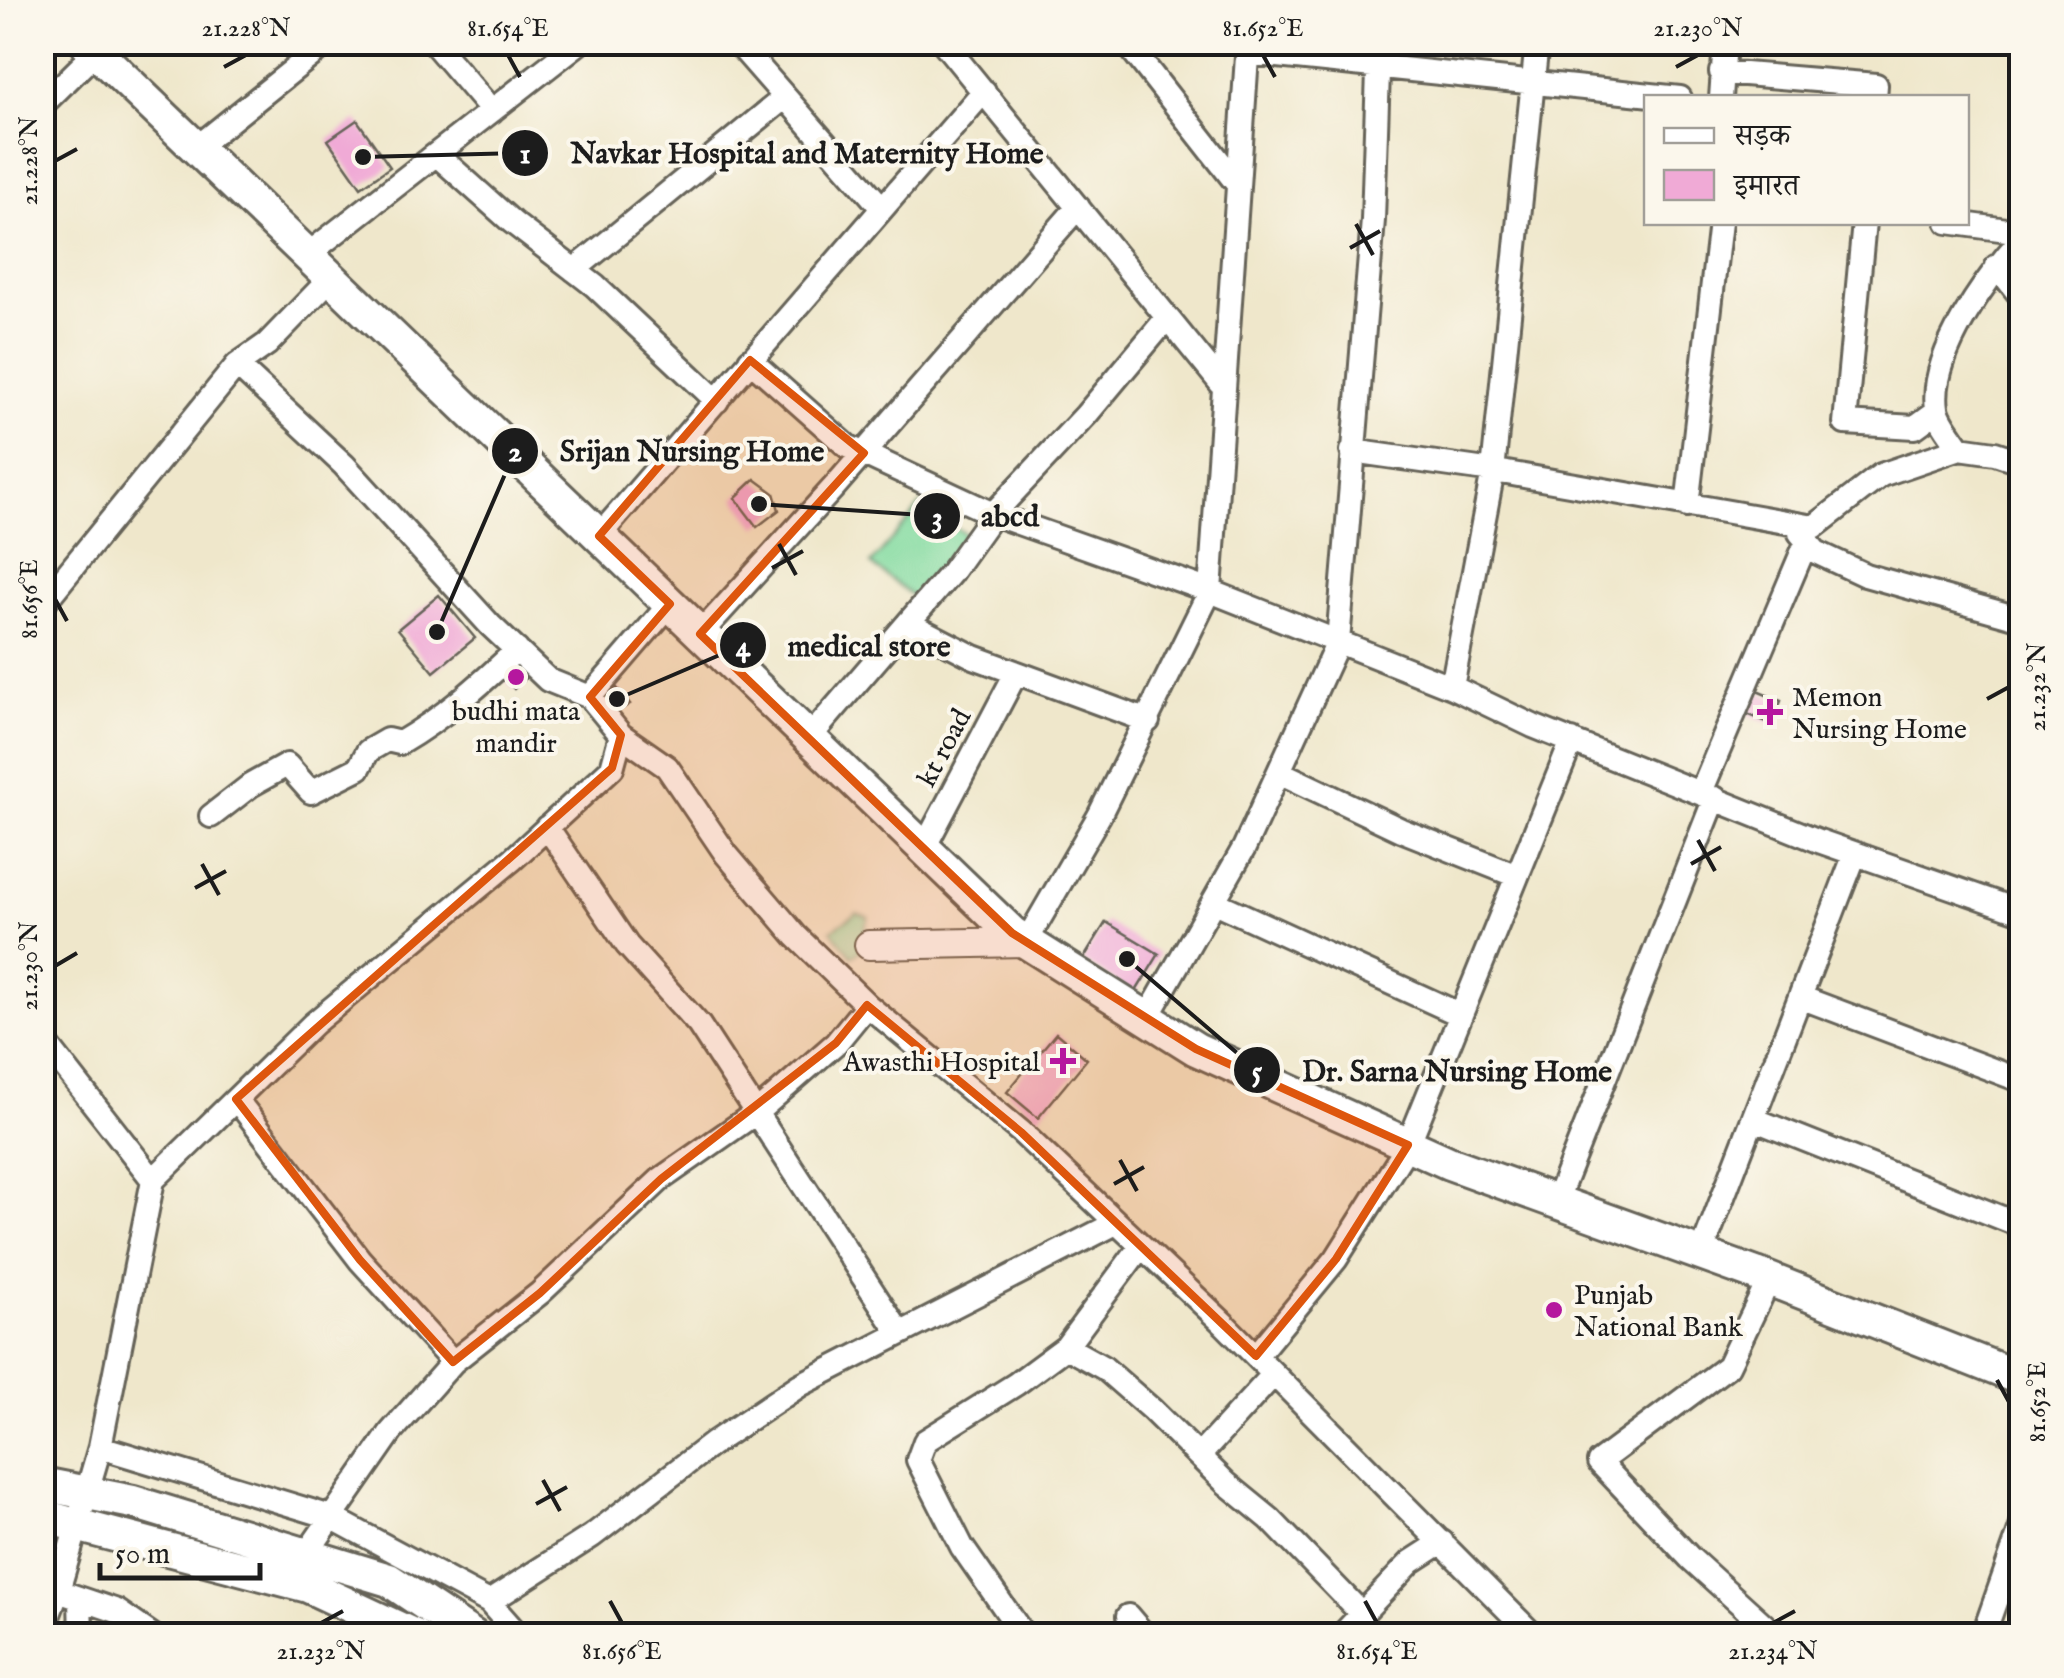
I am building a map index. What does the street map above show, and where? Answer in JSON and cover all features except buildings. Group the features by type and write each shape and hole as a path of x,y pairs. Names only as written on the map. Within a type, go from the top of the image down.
{"main road":[{"path":"91,47 1012,933 1196,1049 1449,1163 1770,1280 2022,1379"},
{"path":"42,1484 134,1502 389,1580 473,1636"},
{"path":"42,1516 308,1586 415,1636"}],"street":[{"path":"434,42 492,112"},
{"path":"42,606 237,365 267,344 319,266 437,155 580,42"},
{"path":"737,42 882,208"},
{"path":"944,42 1223,386"},
{"path":"1126,42 1238,185"},
{"path":"1452,687 1493,471 1537,42"},
{"path":"1721,95 1726,42"},
{"path":"196,148 324,43"},
{"path":"42,104 91,47"},
{"path":"869,945 1026,942 1148,721 1210,592 1248,48 1379,54 1532,84 1648,95"},
{"path":"1147,1018 1244,848 1338,642 1373,220 1379,54"},
{"path":"1721,72 1876,85 1875,95"},
{"path":"599,536 984,91"},
{"path":"574,270 784,98"},
{"path":"437,155 512,222 596,286 717,402"},
{"path":"700,634 864,454 1078,207"},
{"path":"1687,506 1720,225"},
{"path":"1864,225 1845,423 1915,427 1937,410"},
{"path":"1965,225 2022,235"},
{"path":"1960,448 1937,410 1939,372 1961,324 1996,266 2022,235"},
{"path":"1996,266 2022,298"},
{"path":"809,738 952,573 993,514 1086,415 1168,318"},
{"path":"750,360 847,446 993,514 1338,642 1855,854 2022,912"},
{"path":"237,365 344,465 408,538 548,680 590,696 620,735 668,768 738,868 796,936 867,1005 1021,1132 1256,1356 1534,1636"},
{"path":"1352,451 1493,471 1687,506 1800,532 1814,527 1882,475 1960,448 2022,462"},
{"path":"1800,532 1816,552 1865,575 2022,619"},
{"path":"1556,1202 1708,795 1800,532"},
{"path":"590,696 670,604"},
{"path":"908,623 974,657 1148,721"},
{"path":"211,816 250,785 287,765 310,792 359,768 368,751 387,740 400,744 424,729 517,650"},
{"name":"kt road","path":"924,848 1016,674"},
{"path":"81,1636 69,1595 76,1525 100,1447 153,1180 313,1024 548,828 612,768 620,735"},
{"path":"1256,1356 1302,1305 1336,1259 1408,1144 1572,741"},
{"path":"1279,772 1401,830 1517,876"},
{"path":"548,828 627,945 699,1025 899,1332"},
{"path":"1701,1254 1855,854"},
{"path":"1214,902 1460,1015"},
{"path":"1800,997 2022,1081"},
{"path":"307,1553 391,1432 453,1362 540,1294 662,1179 756,1112 836,1043 867,1005"},
{"path":"42,1038 153,1180"},
{"path":"236,1099 360,1260 453,1362"},
{"path":"1753,1120 2022,1226"},
{"path":"489,1602 622,1515 712,1444 785,1395 899,1332 1116,1223"},
{"path":"1024,1636 962,1547 918,1460 924,1441 1016,1384 1066,1347 1141,1246"},
{"path":"1770,1280 1728,1366 1599,1462 1690,1558 1776,1636"},
{"path":"1066,1347 1104,1368 1270,1519 1363,1615"},
{"path":"1199,1456 1274,1374"},
{"path":"100,1447 332,1518 489,1602 518,1636"},
{"path":"1983,1636 2022,1525"},
{"path":"1341,1636 1411,1562 1442,1542"},
{"path":"69,1595 117,1611 153,1636"},
{"path":"42,1632 69,1595"},
{"path":"117,1611 126,1636"},
{"path":"1128,1616 1145,1636"}],"highlighted area":[{"path":"750,360 864,453 700,634 1012,933 1196,1049 1408,1145 1336,1259 1256,1356 1021,1132 867,1005 836,1043 661,1179 540,1293 453,1362 360,1260 236,1099 612,768 621,735 590,697 670,604 599,536"}],"green space":[{"path":"922,504 969,537 916,599 871,564"},
{"path":"857,913 869,917 865,928 869,945 852,956 831,930"}],"place":[{"name":"Navkar Hospital and Maternity Home","path":"363,157"},
{"name":"abcd","path":"759,504"},
{"name":"Srijan Nursing Home","path":"437,632"},
{"name":"budhi mata mandir","path":"516,677"},
{"name":"medical store","path":"617,699"},
{"name":"Memon Nursing Home","path":"1770,712"},
{"name":"Dr. Sarna Nursing Home","path":"1127,959"},
{"name":"Awasthi Hospital","path":"1063,1061"},
{"name":"Punjab National Bank","path":"1554,1310"}]}
